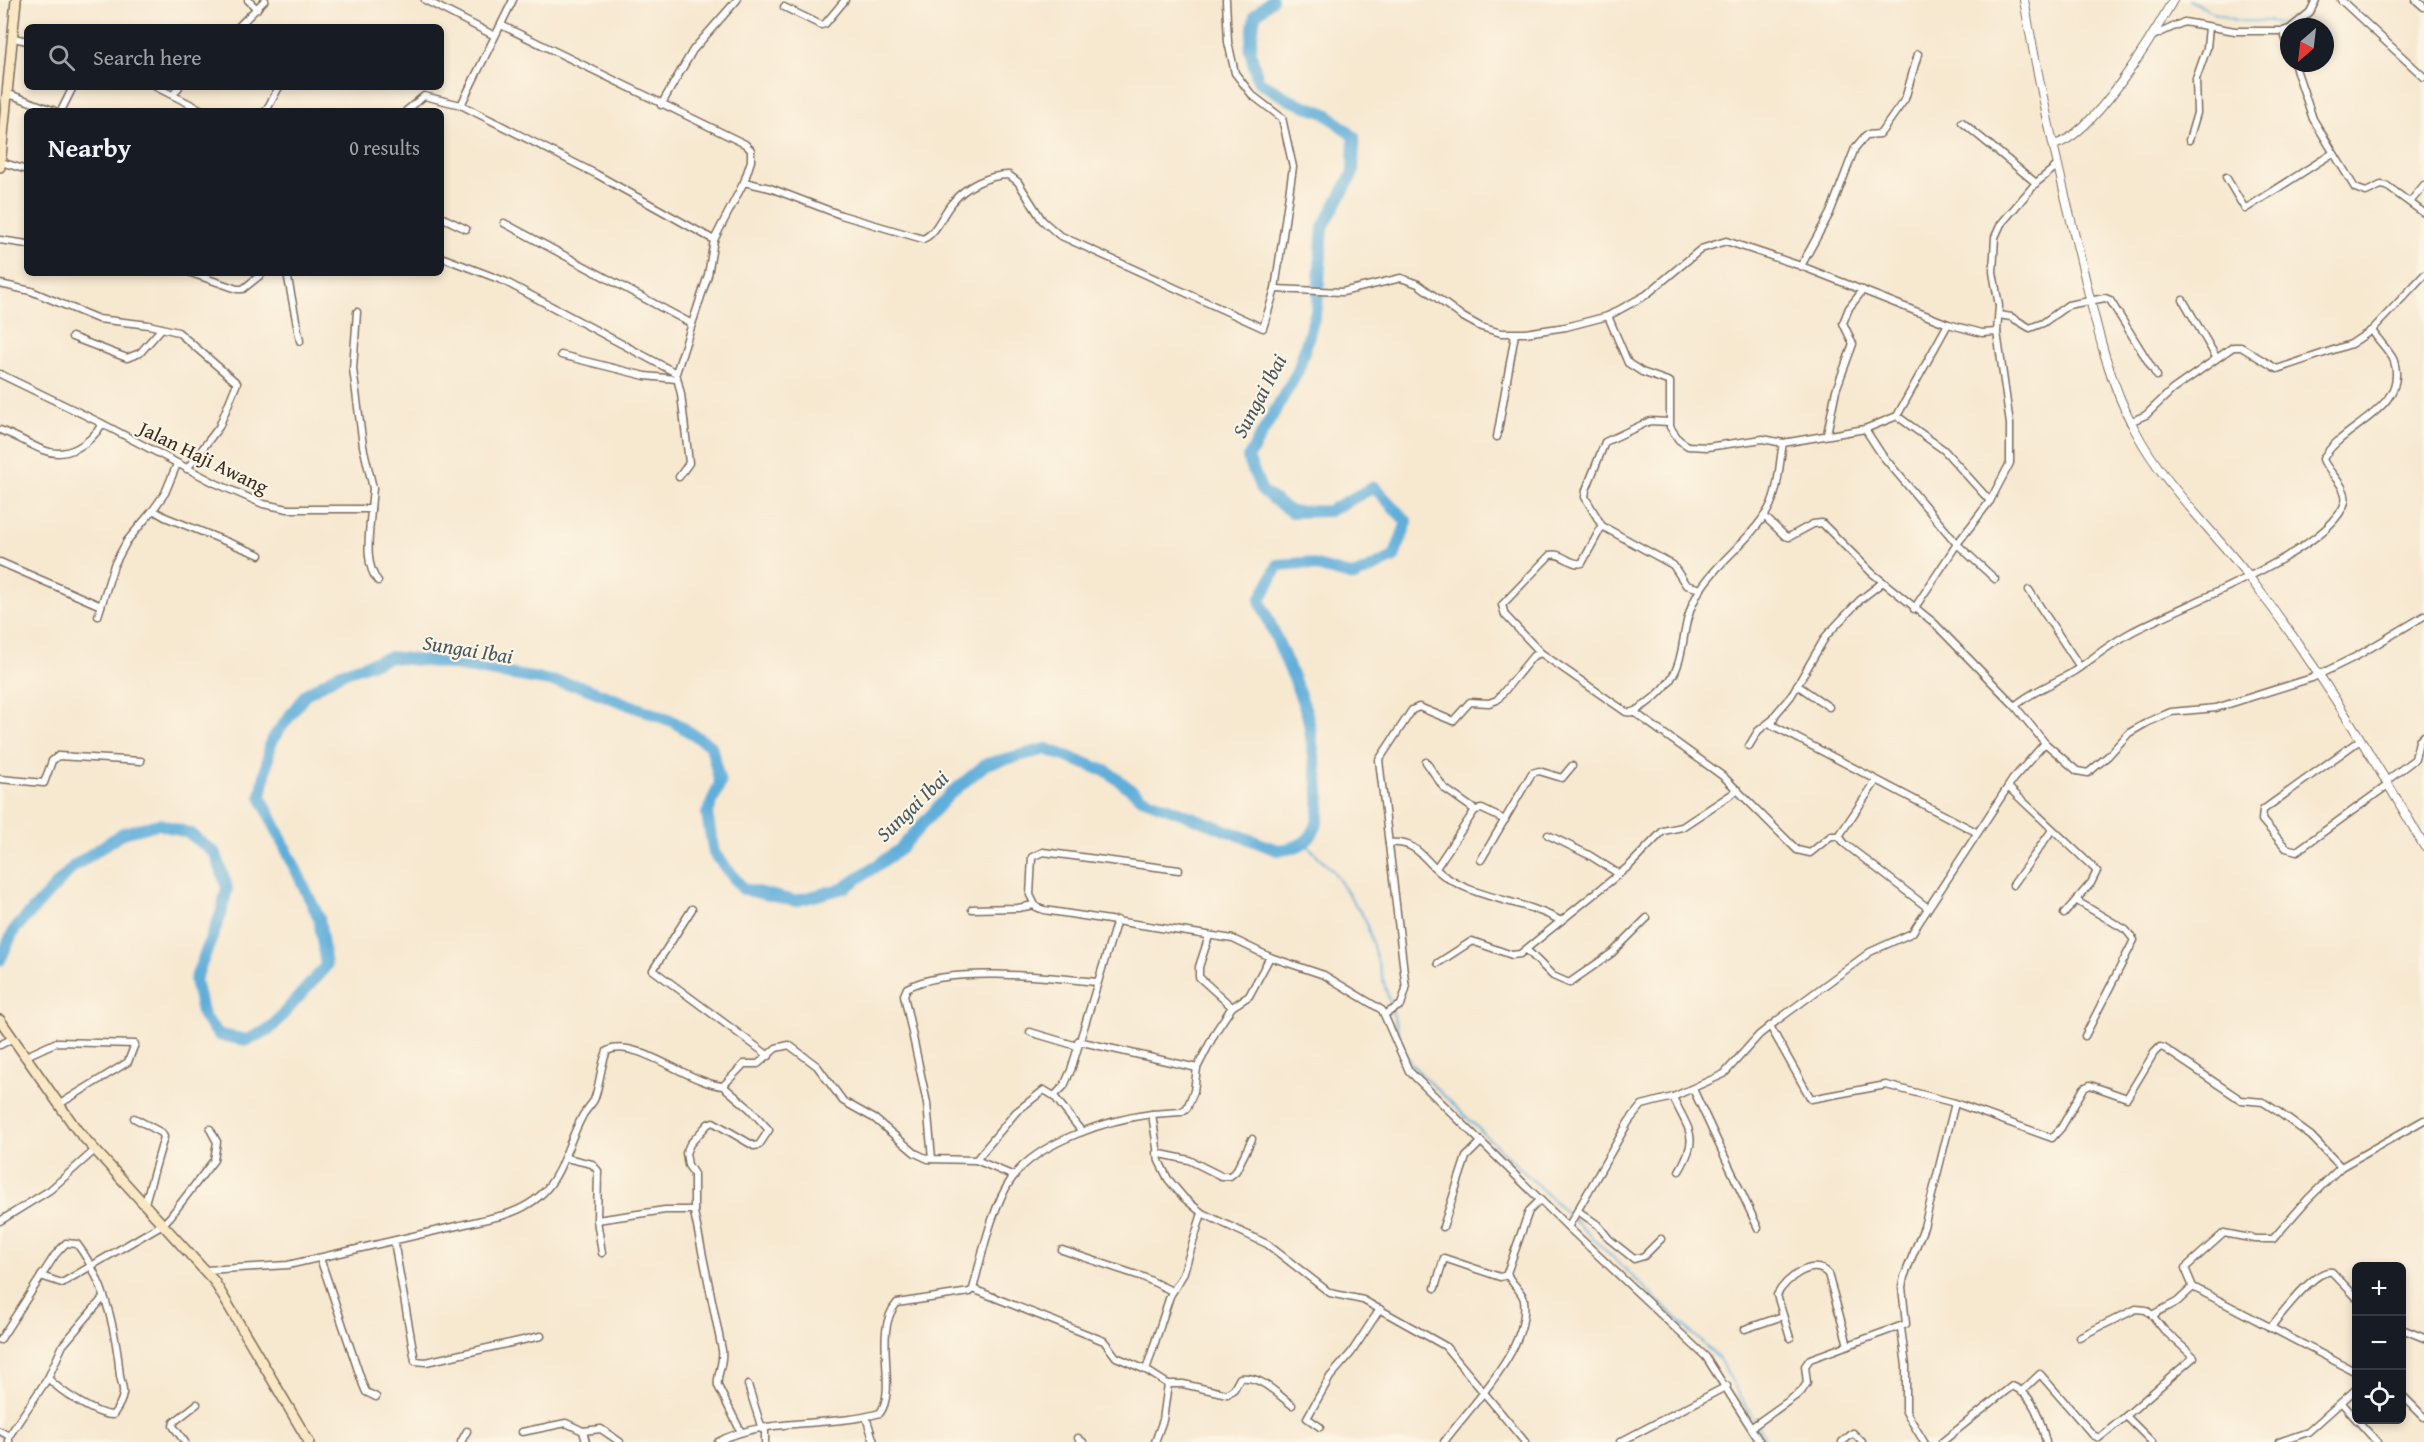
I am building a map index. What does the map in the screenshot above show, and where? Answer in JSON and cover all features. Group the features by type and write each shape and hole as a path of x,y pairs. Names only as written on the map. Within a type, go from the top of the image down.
{"main road":[{"path":"0,167 9,94 16,0"},
{"path":"1,1022 57,1105 219,1287 309,1442"}],"street":[{"path":"248,0 257,9"},
{"path":"241,24 265,0"},
{"path":"425,0 495,36"},
{"path":"461,105 513,0"},
{"path":"661,105 693,50 737,0"},
{"path":"784,7 821,25 825,24 845,0"},
{"path":"744,182 770,188 841,215 923,239 931,234 952,202 963,192 990,177 1009,175 1018,182 1042,220 1059,236 1263,328 1275,289 1293,176 1290,144 1282,118 1252,95 1235,73 1227,42 1226,0"},
{"path":"2024,0 2058,165 2090,299 2110,375 2130,422 2153,460 2249,577 2321,674 2424,846"},
{"path":"2302,18 2310,12 2316,0"},
{"path":"2341,0 2424,77"},
{"path":"2416,0 2424,7"},
{"path":"2054,145 2068,139 2127,74 2173,1"},
{"path":"2153,36 2179,22 2235,31 2280,29"},
{"path":"501,25 748,146 752,155 744,182 714,240 708,275 676,376 681,394 689,463 679,477"},
{"path":"2189,140 2196,113 2196,79 2210,27"},
{"path":"14,38 24,40"},
{"path":"1801,266 1830,213 1857,145 1866,135 1880,134 1885,130 1905,99 1918,54"},
{"path":"0,72 11,73"},
{"path":"2297,72 2311,115 2359,191 2366,192 2384,185 2411,201 2424,213"},
{"path":"62,108 72,90"},
{"path":"162,90 198,108"},
{"path":"173,95 177,90"},
{"path":"268,108 277,90"},
{"path":"9,94 47,108"},
{"path":"410,108 424,96 461,105 586,169 714,240"},
{"path":"1962,122 2036,183"},
{"path":"2226,177 2245,209 2333,153"},
{"path":"1,162 24,169"},
{"path":"1914,609 2004,478 2011,456 2007,399 1997,332 1999,315 1993,272 1995,237 2007,215 2036,183 2058,165"},
{"path":"2411,201 2424,185"},
{"path":"444,218 466,229"},
{"path":"504,223 692,324"},
{"path":"0,240 24,244"},
{"path":"1275,289 1330,293 1401,278 1418,284 1470,322 1501,333 1515,334 1566,327 1608,316 1639,301 1701,249 1716,242 1734,242 1948,324 1982,333 1997,332"},
{"path":"444,258 504,281 676,376"},
{"path":"2130,422 2146,415 2172,390 2216,357 2237,346 2272,367 2283,368 2351,345 2372,330 2424,275"},
{"path":"200,276 243,289 259,276"},
{"path":"288,276 300,341"},
{"path":"0,284 31,291 98,319 162,328 185,336 237,383 219,427 187,469"},
{"path":"1827,434 1836,390 1853,344 1843,323 1849,308 1863,290"},
{"path":"1999,315 2011,317 2030,328 2043,323 2065,306 2103,297 2110,300 2157,376"},
{"path":"2183,300 2216,357"},
{"path":"357,312 353,369 363,446 373,488 370,552 372,570 378,581"},
{"path":"1608,316 1628,363 1670,382 1672,393 1669,422 1679,440 1693,447 1763,439 1783,443 1865,429 1897,416 1948,324"},
{"path":"72,337 127,358 140,353 162,328"},
{"path":"2015,706 2027,695 2080,667 2130,633 2249,577 2316,535 2333,520 2344,505 2345,493 2323,459 2336,443 2377,410 2388,397 2396,381 2392,357 2372,330"},
{"path":"1497,437 1515,334"},
{"path":"561,355 645,376 676,376"},
{"name":"Jalan Haji Awang","path":"0,374 187,469 275,508 371,510"},
{"path":"1897,416 1944,450 1990,501"},
{"path":"1669,422 1650,421 1609,439 1602,446 1589,477 1586,497 1602,526 1673,565 1686,585 1701,589"},
{"path":"0,430 51,452 77,449 87,444 102,424"},
{"path":"1865,429 1882,455 1957,544 1995,579"},
{"path":"1602,526 1582,563 1575,563 1560,555 1550,555 1502,605 1505,615 1541,653 1626,712 1634,712 1654,698 1676,673 1682,659 1690,615 1701,589 1720,562 1764,516 1774,497 1783,443"},
{"path":"98,616 114,565 127,541 165,493 177,464"},
{"path":"153,510 165,517 260,555"},
{"path":"1764,516 1789,537 1812,524 1822,523 1883,582 1933,622 2015,706 2045,743 2083,774 2092,771 2135,729 2171,712 2216,708 2321,674 2424,616"},
{"path":"0,562 101,606"},
{"path":"1749,746 1758,731 1772,720 1797,685 1832,628 1883,582"},
{"path":"2029,590 2080,667"},
{"path":"1387,1013 1397,1008 1404,1000 1406,989 1379,760 1412,710 1419,707 1453,721 1470,702 1494,701 1533,657 1541,653"},
{"path":"1797,685 1829,707"},
{"path":"1634,712 1708,765 1738,790 1801,852 1810,853 1831,836 1839,836"},
{"path":"1772,720 1776,729 1976,832"},
{"path":"2360,740 2261,813 2262,820 2286,848 2297,850 2386,784 2415,759 2419,741 2424,736"},
{"path":"1569,1225 1634,1114 1642,1106 1673,1097 1724,1074 1770,1026 1870,952 1909,936 1976,832 2024,765 2045,743"},
{"path":"0,778 44,783 52,761 58,756 141,761"},
{"path":"1426,762 1444,788 1475,810 1482,809 1505,820"},
{"path":"1481,860 1532,773 1539,771 1562,778 1572,766"},
{"path":"1839,836 1876,781"},
{"path":"2008,787 2097,872 2064,915"},
{"path":"1438,963 1472,941 1512,955 1527,950 1619,874 1663,831 1682,827 1738,790"},
{"path":"1436,868 1475,810"},
{"path":"2013,885 2052,830"},
{"path":"1548,835 1589,855 1619,874"},
{"path":"1839,836 1845,844 1928,908"},
{"path":"1389,843 1404,842 1412,845 1448,879 1467,888 1546,912 1561,921"},
{"path":"1034,905 1029,885 1032,858 1037,854 1179,870"},
{"path":"2077,901 2126,930 2134,940 2085,1036"},
{"path":"972,909 1018,908 1034,905 1044,910 1233,939 1270,957 1324,975 1387,1013 1402,1060 1409,1071 1540,1200 1706,1357 1727,1386 1760,1442"},
{"path":"692,909 653,970 769,1056"},
{"path":"1527,950 1553,976 1569,983 1612,953 1647,918"},
{"path":"1054,1096 1068,1077 1117,920"},
{"path":"1209,936 1199,968 1199,977 1232,1007"},
{"path":"718,1442 741,1432 867,1417 879,1413 883,1407 886,1334 892,1308 902,1301 970,1292 973,1289 987,1237 1014,1176 1044,1152 1082,1132 1116,1119 1181,1112 1186,1108 1192,1098 1197,1068 1232,1007 1249,996 1270,957"},
{"path":"932,1159 927,1103 904,995 907,988 946,977 1025,975 1096,982"},
{"path":"1770,1026 1810,1098 1864,1091 1880,1084 1913,1090 1954,1102 2052,1138 2061,1128 2084,1088 2090,1085 2127,1098 2160,1047 2241,1100 2263,1102 2277,1111 2311,1137 2341,1167"},
{"path":"1030,1032 1197,1068"},
{"path":"0,1045 13,1038"},
{"path":"24,1057 57,1042 135,1044 128,1062 57,1105"},
{"path":"723,1086 744,1064 758,1064 784,1045 794,1047 817,1066 843,1101 875,1119 915,1153 932,1159 976,1160 1014,1176"},
{"path":"206,1270 288,1265 517,1211 553,1182 566,1158 583,1115 594,1100 607,1051 614,1047 632,1048 706,1083 723,1086 750,1109 769,1130 759,1144 754,1146 718,1123 708,1124 690,1144 686,1153 695,1181 694,1210 722,1350 723,1366 718,1386 741,1432"},
{"path":"1693,1089 1758,1228"},
{"path":"976,1160 1016,1112 1044,1090 1054,1096 1082,1132"},
{"path":"1673,1097 1692,1142 1690,1153 1679,1171"},
{"path":"1752,1427 1801,1392 1807,1383 1805,1366 1810,1359 1901,1328 1907,1320 1903,1299 1904,1277 1924,1227 1954,1102"},
{"path":"1152,1114 1156,1153 1164,1173 1202,1213 1267,1244 1330,1293 1363,1300 1445,1346 1526,1442"},
{"path":"134,1118 162,1133 164,1137 145,1203"},
{"path":"2352,1370 2193,1287 2186,1268 2220,1235 2230,1233 2255,1239 2273,1239 2324,1182 2341,1167 2424,1120"},
{"path":"41,1276 62,1283 163,1224 197,1186 214,1160 217,1142 210,1129"},
{"path":"1156,1153 1190,1160 1221,1176 1230,1176 1236,1171 1252,1139"},
{"path":"1443,1227 1466,1157 1481,1142"},
{"path":"0,1221 50,1190 95,1150"},
{"path":"566,1158 596,1167 597,1220 602,1253"},
{"path":"1508,1275 1527,1215 1540,1200"},
{"path":"597,1220 665,1209 694,1210"},
{"path":"1146,1370 1172,1292 1183,1275 1202,1213"},
{"path":"1577,1213 1598,1224 1610,1239 1634,1258 1644,1256 1661,1239"},
{"path":"394,1240 415,1361 426,1362 541,1336"},
{"path":"0,1340 60,1249 72,1242 77,1244 92,1266 112,1319 123,1393 120,1406 113,1415 106,1415 73,1398 48,1378"},
{"path":"1062,1250 1143,1277 1172,1292"},
{"path":"320,1258 363,1385 366,1392 376,1397"},
{"path":"1435,1288 1444,1258 1500,1277 1508,1275"},
{"path":"1790,1338 1777,1297 1781,1288 1808,1268 1824,1270 1828,1274 1848,1345"},
{"path":"2271,1328 2303,1289 2324,1272 2332,1272 2352,1293"},
{"path":"1444,1442 1484,1392 1520,1335 1523,1297 1508,1275"},
{"path":"2152,1315 2177,1302 2193,1287"},
{"path":"973,1289 1104,1341 1116,1357 1146,1370 1168,1384 1178,1383 1227,1394 1234,1389 1240,1378 1249,1378 1274,1388 1292,1405"},
{"path":"0,1431 9,1439 48,1378 63,1345 103,1298"},
{"path":"1320,1427 1307,1418 1330,1377 1351,1353 1380,1309"},
{"path":"2021,1392 2040,1374 2096,1437 2103,1437 2194,1357 2146,1310 2136,1309 2079,1337"},
{"path":"1745,1329 1783,1317"},
{"path":"1901,1328 1906,1366 1906,1412 1924,1442"},
{"path":"2406,1331 2424,1338"},
{"path":"1155,1442 1163,1420 1168,1384"},
{"path":"748,1385 765,1442"},
{"path":"1620,1442 1727,1386"},
{"path":"1942,1442 2009,1387 2016,1387 2021,1392 2041,1420 2046,1442"},
{"path":"2279,1442 2308,1432 2352,1393"},
{"path":"2406,1399 2424,1416"},
{"path":"2342,1403 2352,1414"},
{"path":"185,1442 173,1426 174,1422 197,1404"},
{"path":"2126,1416 2152,1442"},
{"path":"867,1417 874,1442"},
{"path":"522,1432 566,1423 583,1431 601,1429 620,1442"},
{"path":"2361,1424 2377,1442"},
{"path":"461,1442 467,1431"},
{"path":"583,1431 586,1442"},
{"path":"1842,1442 1853,1433 1862,1442"}],"waterway":[{"name":"Sungai Ibai","path":"0,960 14,930 74,866 123,833 159,824 189,833 216,854 227,888 221,914 195,980 203,1016 219,1035 247,1040 270,1029 326,966 319,918 261,797 271,741 306,694 339,674 390,657 436,662 580,686 674,722 711,746 720,783 707,814 714,853 743,889 795,901 844,888 899,850 949,795 986,764 1046,749 1108,772 1142,798 1277,850 1295,847 1307,840 1314,830 1319,803 1309,722 1260,600 1278,565 1305,563 1354,576 1394,557 1407,522 1374,487 1329,511 1291,512 1262,491 1248,458 1298,371 1317,308 1323,227 1353,173 1354,137 1327,114 1290,100 1258,81 1250,50 1255,15 1272,0"},
{"path":"2190,0 2215,13 2236,20 2280,24"},
{"path":"2304,14 2310,0"},
{"path":"1305,843 1333,871 1365,919 1404,1051 1412,1065 1719,1359 1767,1442"}]}
